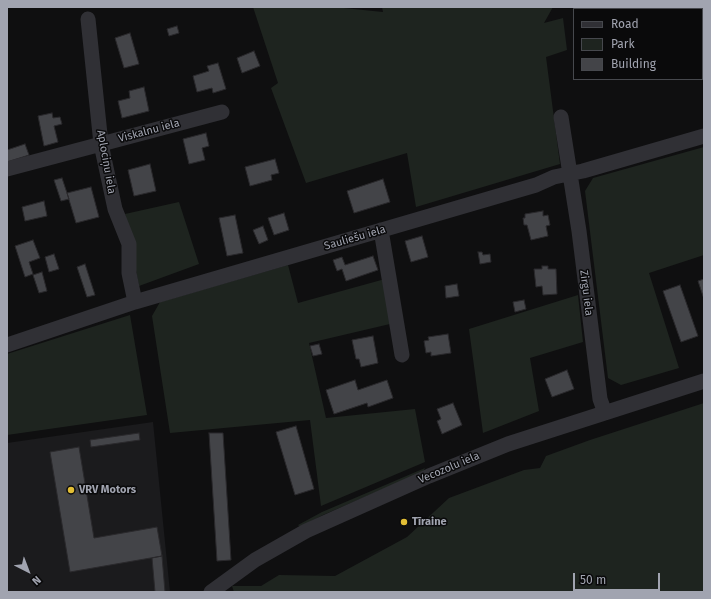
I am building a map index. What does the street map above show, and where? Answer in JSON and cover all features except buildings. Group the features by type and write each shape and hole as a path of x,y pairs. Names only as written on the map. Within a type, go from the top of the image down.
{"street":[{"name":"Aplociņu iela","path":"88,19 101,144 115,209 128,244 129,273 135,302"},
{"name":"Viskalnu iela","path":"7,169 222,112"},
{"name":"Zirgu iela","path":"561,117 579,231 600,399 605,413"},
{"name":"Sauliešu iela","path":"7,345 135,302 536,185 554,177 570,174 704,136"},
{"path":"381,230 402,356"},
{"name":"Vecozolu iela","path":"211,592 255,560 306,531 363,505 508,444 704,381"}],"shaded area":[{"path":"153,422 170,592 7,592 7,443"}],"green space":[{"path":"253,7 334,7 383,12 382,7 553,7 544,23 563,18 567,50 546,57 560,164 416,207 407,153 306,183 271,88 278,83"},
{"path":"704,147 704,255 649,273 679,368 621,385 608,378 585,191 593,178"},
{"path":"179,202 199,264 139,286 125,214"},
{"path":"288,265 298,303 385,279 390,324 309,343 326,418 415,409 425,462 321,506 310,420 170,433 152,316 160,302"},
{"path":"578,295 583,342 530,358 539,411 483,433 469,329"},
{"path":"130,315 147,415 7,435 7,354"},
{"path":"704,403 704,592 234,592 232,586 261,586 279,575 335,576 407,537 449,498 524,470 540,468 546,456"},
{"path":"425,468 423,472 323,515 300,527 298,525 322,512"}],"place":[{"name":"VRV Motors","path":"71,490"},
{"name":"Tīraine","path":"404,522"}]}
